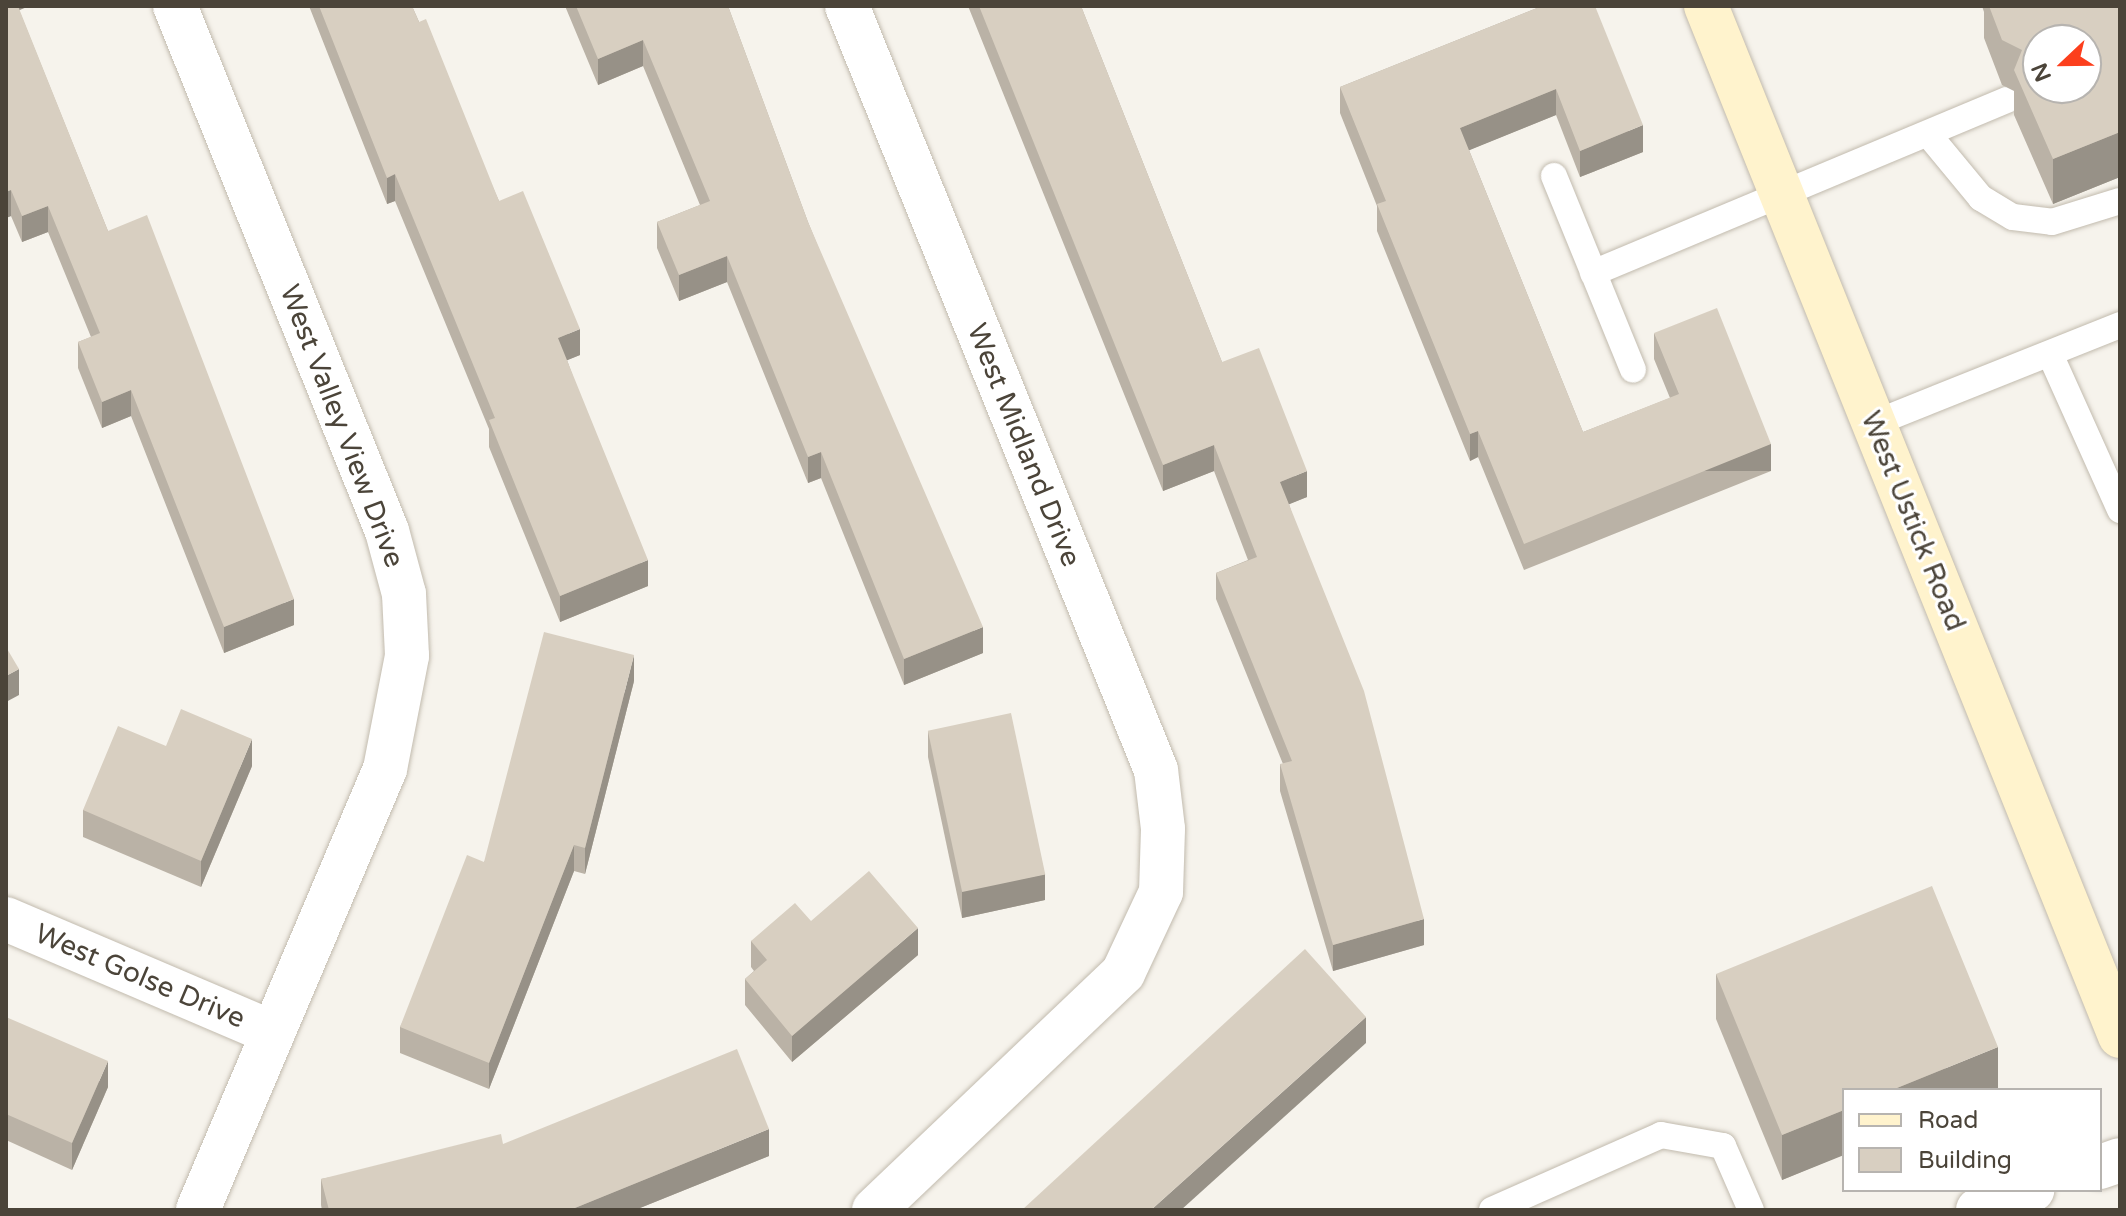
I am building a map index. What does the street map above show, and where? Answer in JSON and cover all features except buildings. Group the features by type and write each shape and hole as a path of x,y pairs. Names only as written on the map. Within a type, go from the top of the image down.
{"main road":[{"name":"West Ustick Road","path":"1706,6 2120,1036"}],"street":[{"name":"West Valley View Drive","path":"175,6 387,531 404,594 407,656 385,769 198,1210"},
{"name":"West Midland Drive","path":"847,6 1156,770 1161,892 1123,973 874,1210"},
{"name":"West Golse Drive","path":"6,919 273,1033"},
{"path":"1978,1210 2027,1192"}],"lane":[{"path":"1593,273 2007,100"},
{"path":"1928,134 1981,198 2013,217 2052,222 2120,201"},
{"path":"1554,176 1633,370"},
{"path":"1875,423 2120,325"},
{"path":"2050,354 2120,510"},
{"path":"1492,1210 1661,1135 1723,1146 1751,1210"}]}
